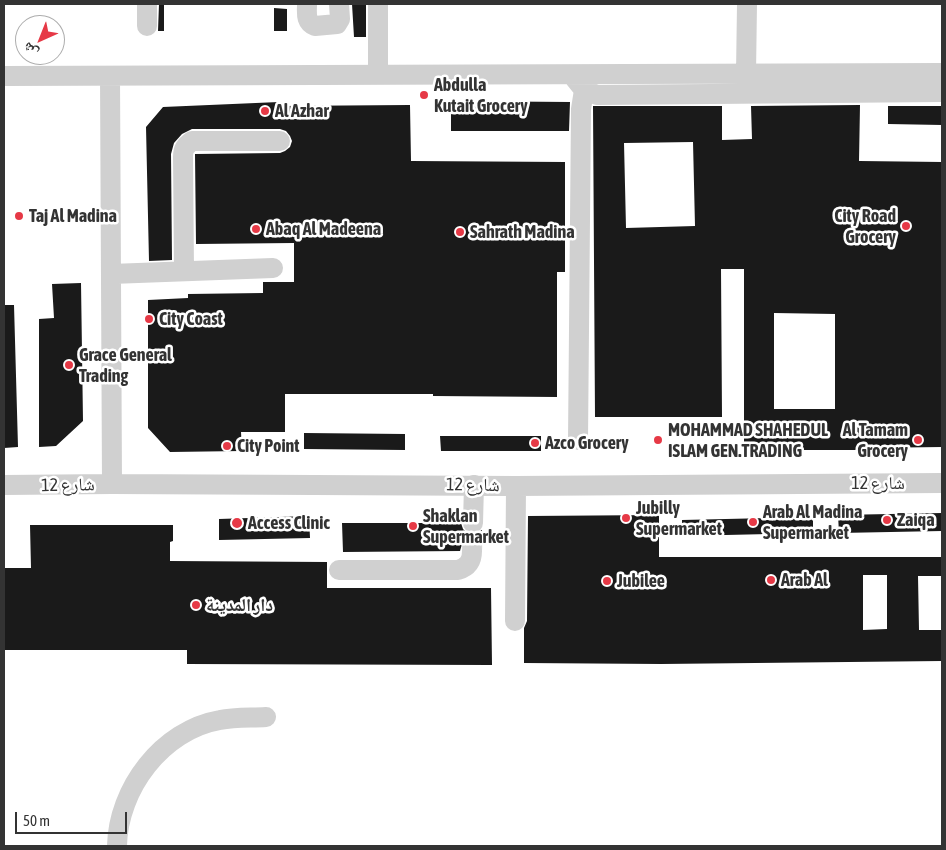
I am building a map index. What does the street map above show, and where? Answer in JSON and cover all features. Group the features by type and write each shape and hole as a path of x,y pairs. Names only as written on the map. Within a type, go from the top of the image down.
{"street":[{"path":"147,26 148,4"},
{"path":"307,4 308,20 315,26 337,24 340,19 339,4"},
{"path":"378,4 378,75"},
{"path":"746,74 747,4"},
{"path":"4,76 942,73"},
{"path":"572,75 584,90 597,95 942,92"},
{"path":"110,76 112,484"},
{"path":"578,440 582,109 584,90"},
{"path":"184,271 183,151 186,145 192,141 280,140"},
{"path":"111,274 273,268"},
{"name":"شارع 12","path":"4,485 516,486 942,483"},
{"path":"473,523 474,485"},
{"path":"515,621 516,486"},
{"path":"339,570 458,570 470,562 472,551"},
{"path":"117,846 117,834 124,807 134,782 150,760 170,742 194,728 220,720 266,717"}],"building":[{"path":"159,4 164,4 164,31 158,31"},
{"path":"352,4 366,4 366,37 354,37"},
{"path":"274,8 287,9 287,31 274,31"},
{"path":"451,101 570,102 569,131 451,131"},
{"path":"279,102 279,106 410,105 411,161 565,162 565,272 557,272 557,397 433,396 433,394 285,394 285,432 241,432 242,451 170,452 148,428 148,300 188,298 188,294 263,293 263,282 294,282 294,243 196,244 195,154 280,153 290,147 292,141 286,131 280,129 192,129 182,134 174,143 171,154 172,260 149,261 146,127 163,107"},
{"path":"860,105 859,161 942,162 942,447 865,448 865,450 744,450 744,269 721,269 722,417 595,417 593,106 722,106 722,140 752,139 751,106","holes":["693,142 695,226 626,228 624,143","774,313 835,314 835,409 774,409"]},
{"path":"888,106 942,106 942,125 888,124"},
{"path":"81,283 83,421 56,446 39,447 39,319 54,318 52,284"},
{"path":"4,305 14,305 18,447 4,448"},
{"path":"304,433 405,434 405,450 304,449"},
{"path":"440,436 541,436 541,451 441,451"},
{"path":"942,513 942,531 839,533 838,515"},
{"path":"659,515 659,557 942,557 942,576 918,576 919,630 942,630 942,661 661,664 524,663 524,628 527,621 528,516","holes":["863,575 887,575 887,629 863,630"]},
{"path":"309,516 310,538 219,540 219,519"},
{"path":"813,517 813,533 682,536 682,520"},
{"path":"342,523 461,523 467,533 473,535 482,530 482,545 472,539 462,544 460,551 343,552"},
{"path":"30,525 173,525 173,541 170,542 170,561 327,562 327,588 491,588 492,665 187,664 187,650 4,650 4,568 31,568"}],"tunnel":[{"path":"472,551 473,523"}],"place":[{"name":"Abdulla Kutait Grocery","path":"424,95"},
{"name":"Al Azhar","path":"265,111"},
{"name":"Taj Al Madina","path":"19,216"},
{"name":"City Road Grocery","path":"906,226"},
{"name":"Abaq Al Madeena","path":"256,229"},
{"name":"Sahrath Madina","path":"460,232"},
{"name":"City Coast","path":"149,319"},
{"name":"Grace General Trading","path":"69,365"},
{"name":"MOHAMMAD SHAHEDUL ISLAM GEN.TRADING","path":"658,440"},
{"name":"Al Tamam Grocery","path":"918,440"},
{"name":"Azco Grocery","path":"535,443"},
{"name":"City Point","path":"227,446"},
{"name":"Jubilly Supermarket","path":"626,518"},
{"name":"Zaiqa","path":"887,520"},
{"name":"Arab Al Madina Supermarket","path":"753,522"},
{"name":"Access Clinic","path":"237,523"},
{"name":"Shaklan Supermarket","path":"413,526"},
{"name":"Arab Al","path":"771,580"},
{"name":"Jubilee","path":"607,581"},
{"name":"دار المدينة","path":"196,605"}]}
